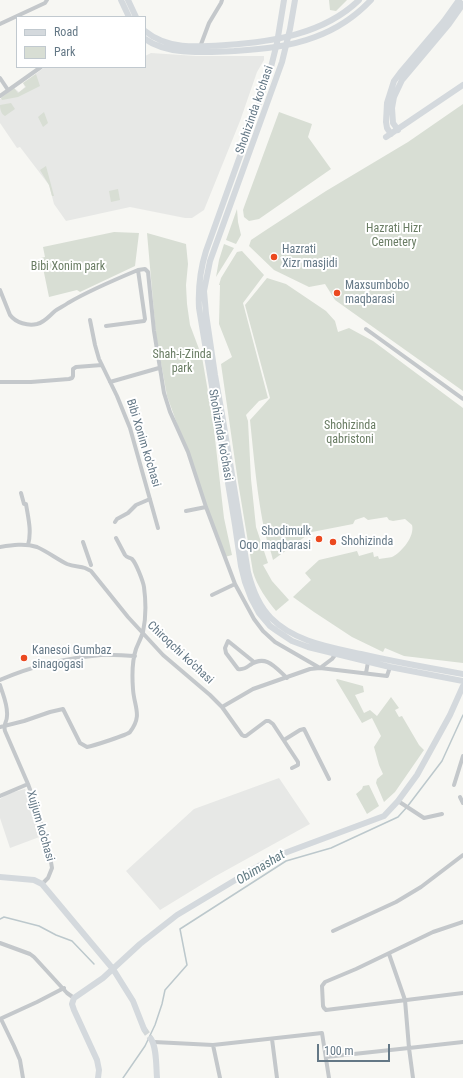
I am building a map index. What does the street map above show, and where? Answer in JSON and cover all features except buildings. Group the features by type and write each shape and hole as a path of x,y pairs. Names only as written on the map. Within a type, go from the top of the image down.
{"main road":[{"path":"121,0 129,16"},
{"path":"128,0 136,16"},
{"name":"Shohizinda ko'chasi","path":"284,0 271,67 203,260 198,291 199,308 239,557 245,582 259,614 270,626 300,644 335,655 390,668 463,681"},
{"name":"Shohizinda ko'chasi","path":"295,0 282,62 210,261 204,291 215,375 248,572 262,607 277,623 295,636 322,645 379,658 463,674"},
{"path":"146,40 156,46 185,51 203,52 218,49 276,47 307,40 343,24 371,0"},
{"path":"459,0 444,21 394,81 387,103 386,113 389,136 463,85"},
{"path":"250,47 302,33 330,20 356,2"},
{"path":"398,130 393,123 392,108 394,97 402,80 449,24 463,4"},
{"path":"146,32 162,41 185,46 218,49"},
{"path":"98,1078 99,1070 97,1060 74,1010 72,1004 74,998 103,978 140,944 177,915 262,864 282,854 384,816 398,801 421,769 450,715 463,686"},
{"path":"0,877 34,880 42,884 113,969 133,1001 144,1029"},
{"path":"153,1040 157,1078"}],"street":[{"path":"17,16 45,3 46,0"},
{"path":"200,47 209,22 222,0"},
{"path":"0,24 16,17"},
{"path":"0,96 40,68"},
{"path":"0,78 8,90"},
{"path":"0,290 12,318 26,325 33,325 39,324 56,310 72,300 101,286 138,270 145,269 148,272 154,331 164,393 170,412 188,452 206,507 235,584 254,619 275,642 320,668"},
{"path":"106,326 144,321 145,319 138,270"},
{"name":"Bibi Xonim ko'chasi","path":"90,320 95,344 102,365 130,428 158,528"},
{"path":"366,329 463,399"},
{"path":"0,382 31,382 69,379 72,378 73,369 76,367 102,365"},
{"path":"110,382 159,368"},
{"path":"21,493 24,504 26,504 29,522 30,536 28,545"},
{"path":"115,522 136,505 150,499"},
{"path":"186,511 206,507"},
{"path":"2,726 64,709 80,743 87,747 128,734 133,727 137,718 138,710 133,688 134,656 143,632 146,611 144,586 138,569 132,559 125,555 116,538"},
{"path":"83,542 91,565"},
{"name":"Chiroqchi ko'chasi","path":"0,547 14,545 28,545 37,547 68,565 85,568 91,571 128,617 164,655 222,707 242,735 246,736 266,721 269,721 273,724 284,740"},
{"path":"212,595 235,584"},
{"path":"254,662 228,641 225,648 226,653 236,667 241,670 254,662 261,660 267,662 287,678"},
{"path":"0,680 61,660 102,654 134,656"},
{"path":"320,668 335,655"},
{"path":"366,673 368,662"},
{"path":"222,707 253,689 310,669 320,668 387,676 390,668"},
{"name":"Xujjum ko'chasi","path":"0,685 6,704 7,717 2,726 28,784 49,850 52,868 48,878 42,884"},
{"path":"292,768 299,764 284,740 304,729 329,779"},
{"path":"454,785 463,756"},
{"path":"0,796 28,784"},
{"path":"460,797 463,804"},
{"path":"398,801 424,818 442,814"},
{"path":"333,931 396,902 415,891 463,855"},
{"path":"463,922 433,932 389,954 325,982 322,986 322,1006 326,1010 463,993"},
{"path":"0,943 30,954 64,988 67,993 74,998"},
{"path":"389,954 405,1000 413,1078"},
{"path":"23,1078 20,1060 1,1019 64,988"},
{"path":"153,1040 213,1045 322,1033 329,1078"},
{"path":"272,1039 277,1078"},
{"path":"326,1057 463,1042"},
{"path":"213,1045 220,1078"}],"shaded area":[{"path":"151,53 196,56 264,56 264,60 257,72 240,121 204,210 192,218 185,218 130,207 66,221 54,204 49,185 20,147 17,148 0,123 0,99 14,88 19,92 25,87 23,83 44,68 146,68 146,56"},
{"path":"279,778 310,824 214,877 160,910 126,871 194,809"},
{"path":"25,789 42,836 10,848 0,818 0,799 7,794"}],"green space":[{"path":"329,0 347,0 336,11 330,10"},
{"path":"36,74 40,86 18,97 2,100 1,98 14,88 18,93 26,87 23,83"},
{"path":"11,103 15,109 5,116 1,111 0,105"},
{"name":"Hazrati Hizr Cemetery","path":"463,104 463,391 335,300 325,284 309,287 274,270 249,246 251,240 266,230 326,191 408,142"},
{"path":"44,112 48,123 43,127 38,117"},
{"path":"279,112 312,124 308,137 331,169 259,219 249,221 244,217 243,210"},
{"path":"46,166 54,196 52,196 49,185 40,170"},
{"path":"118,189 120,200 111,202 109,191"},
{"path":"237,209 241,235 236,244 226,240"},
{"name":"Bibi Xonim park","path":"114,232 139,233 135,266 80,292 77,290 49,297 41,258 45,257 43,247"},
{"name":"Shah-i-Zinda park","path":"147,233 186,244 188,264 186,285 190,325 202,357 213,421 224,518 232,555 225,557 167,396 156,335"},
{"path":"224,244 234,248 216,277 219,260"},
{"path":"242,251 264,275 243,303 268,398 259,401 246,415 248,421 251,479 256,527 268,563 263,565 272,581 289,600 276,611 263,593 253,572 221,364 232,357 219,324 219,285 221,278 237,252"},
{"name":"Shohizinda qabristoni","path":"267,278 286,284 326,311 335,321 338,332 349,328 373,341 463,408 463,663 404,656 385,648 383,652 352,637 293,597 311,580 305,573 319,560 357,551 359,556 373,552 374,557 378,556 379,559 396,555 404,548 412,534 412,525 405,519 393,521 389,520 387,517 368,520 364,517 355,520 353,524 312,532 273,560 265,533 260,505 250,420 270,398 245,305"},
{"path":"336,680 363,686 364,692 355,695 364,713 370,710 377,716 391,697 399,708 395,710 399,717 402,716 419,745 424,750 395,792 384,802 376,783 377,779 383,774 374,747 381,736 372,718 362,723"},
{"path":"369,785 379,806 367,814 356,794 362,789 363,786"}],"waterway":[{"name":"Obimashat","path":"123,1078 145,1046 155,1025 165,990 187,965 180,929 286,861 331,848 398,817 442,761 463,715"},
{"path":"0,919 4,917 39,926 72,941 94,964"}],"tunnel":[{"path":"144,1029 151,1039"}],"place":[{"name":"Hazrati Xizr masjidi","path":"274,257"},
{"name":"Maxsumbobo maqbarasi","path":"337,293"},
{"name":"Shodimulk Oqo maqbarasi","path":"319,539"},
{"name":"Shohizinda","path":"333,542"},
{"name":"Kanesoi Gumbaz sinagogasi","path":"24,658"}]}
